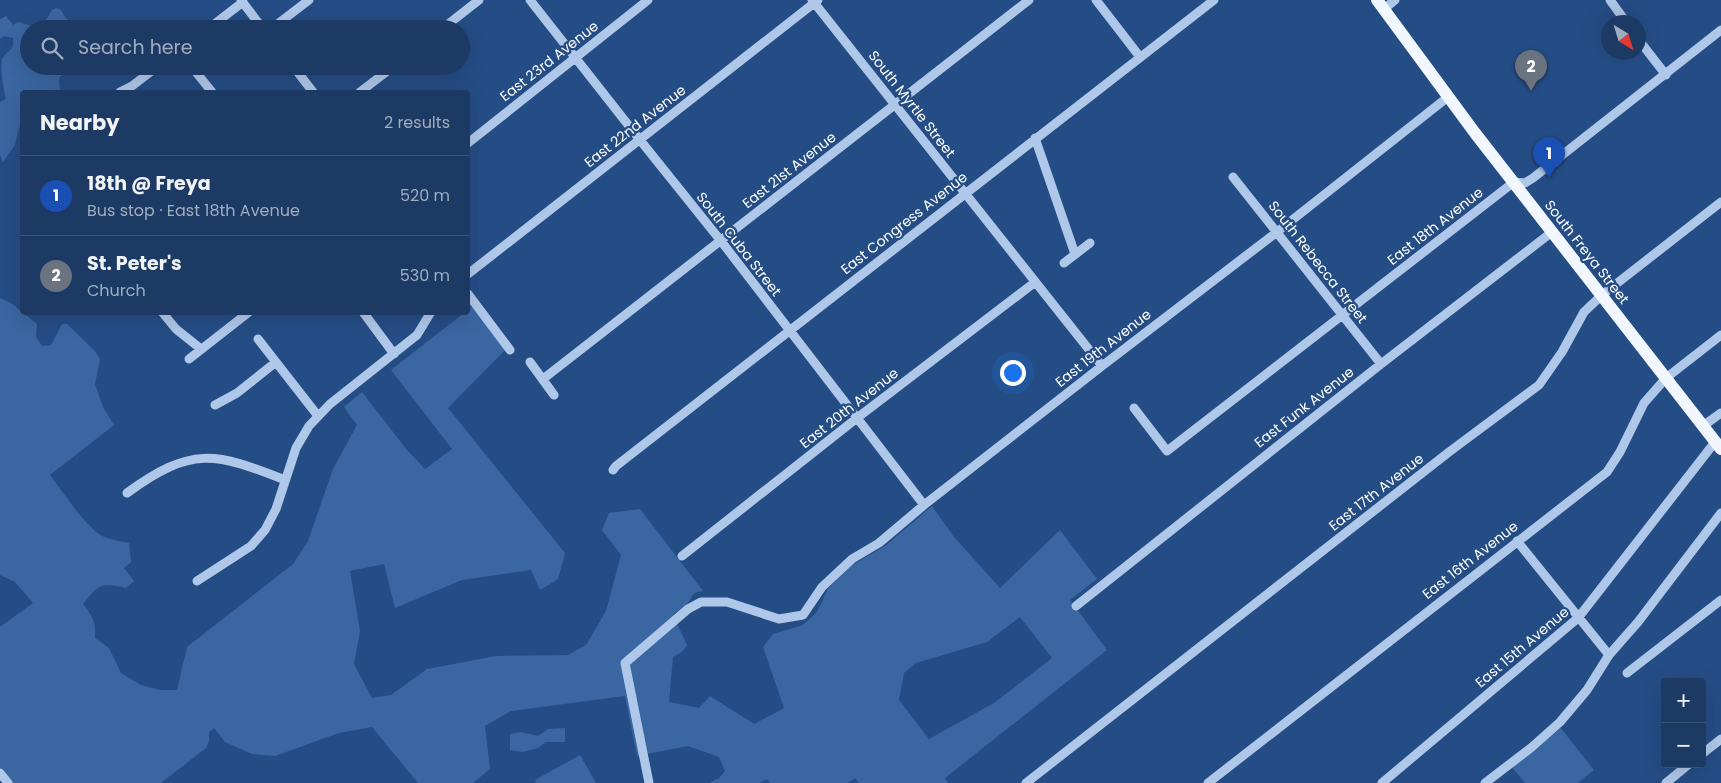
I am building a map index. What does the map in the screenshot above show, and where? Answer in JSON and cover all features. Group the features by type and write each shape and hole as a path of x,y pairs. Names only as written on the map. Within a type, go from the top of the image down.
{"main road":[{"name":"South Freya Street","path":"1380,4 1448,97 1718,445"}],"street":[{"path":"283,20 309,0"},
{"path":"453,20 479,0"},
{"name":"South Cuba Street","path":"530,0 721,241 924,506"},
{"name":"East 23rd Avenue","path":"470,141 648,0"},
{"name":"East 21st Avenue","path":"543,380 1029,0"},
{"path":"1096,0 1140,57"},
{"name":"East Congress Avenue","path":"613,470 1035,138 1214,0"},
{"path":"1380,4 1395,0"},
{"path":"1610,0 1621,15"},
{"path":"219,20 242,1 257,20"},
{"name":"South Myrtle Street","path":"815,1 1034,283 1102,366"},
{"name":"East 22nd Avenue","path":"470,272 815,1"},
{"name":"East 18th Avenue","path":"1134,408 1167,451 1514,182 1525,183 1533,178 1721,30"},
{"path":"1646,49 1666,75"},
{"path":"124,90 146,75"},
{"path":"198,75 210,90"},
{"path":"300,75 311,90"},
{"path":"363,90 382,75"},
{"name":"East 19th Avenue","path":"649,783 625,663 688,609 701,602 727,602 780,619 804,615 822,587 852,559 879,543 1102,366 1277,232 1448,97"},
{"path":"1035,138 1075,254"},
{"name":"South Rebecca Street","path":"1233,177 1381,364"},
{"name":"East 17th Avenue","path":"1026,783 1449,452 1539,385 1562,352 1584,312 1602,295 1721,202"},
{"name":"East Funk Avenue","path":"1076,606 1381,364 1552,232"},
{"path":"1064,263 1090,243"},
{"name":"East 20th Avenue","path":"682,556 857,418 1034,283"},
{"path":"470,297 510,350"},
{"path":"164,315 176,329 202,349"},
{"path":"189,359 245,315"},
{"path":"364,315 394,354"},
{"path":"197,581 251,546 265,530 276,508 296,448 308,426 330,404 417,335 429,315"},
{"name":"East 16th Avenue","path":"1208,783 1606,472 1620,452 1644,403 1666,378 1721,334"},
{"path":"258,339 318,416"},
{"path":"215,405 238,393 276,362"},
{"path":"530,362 554,395"},
{"path":"1703,426 1721,413"},
{"name":"East 15th Avenue","path":"1382,783 1578,618 1718,445"},
{"path":"127,493 164,469 190,459 213,457 246,464 286,480"},
{"path":"1485,783 1532,747 1560,722 1587,690 1610,655 1638,622 1721,513"},
{"path":"1517,541 1610,655"},
{"path":"1627,674 1721,600"},
{"path":"1706,751 1721,739"},
{"path":"1669,782 1685,768"},
{"path":"0,773 8,783"}],"shaded area":[{"path":"60,9 68,20 46,20 52,10"},
{"path":"6,16 13,25 20,23 20,75 63,75 59,78 60,90 20,90 20,126 15,145 3,162 0,155 0,102 6,99 1,63 13,46 13,38 4,36 0,39 0,19"},
{"path":"0,298 20,310 20,315 26,315 37,324 36,337 42,346 51,345 62,324 67,324 95,351 100,359 95,384 103,407 114,425 50,475 74,508 95,531 102,536 129,543 131,562 124,568 134,581 126,588 111,585 101,586 83,604 93,620 95,638 109,648 121,673 141,685 160,690 177,690 187,647 293,564 308,541 333,469 357,425 344,407 362,392 407,450 425,469 452,449 391,370 461,315 470,315 470,308 473,306 506,349 448,408 565,553 558,579 540,590 531,570 462,580 395,608 384,564 350,571 360,631 354,664 372,698 391,695 427,669 496,656 568,655 586,645 606,611 621,555 602,530 609,513 640,509 703,591 692,596 687,604 673,615 687,645 682,652 673,657 669,702 699,708 710,696 754,724 784,708 763,647 773,634 803,625 817,612 828,589 847,568 885,546 932,506 954,537 1000,588 1060,530 1097,579 1070,600 1107,650 945,778 948,783 859,783 855,778 848,783 770,783 767,779 760,783 709,783 719,778 725,771 719,757 688,746 637,756 625,696 511,711 485,726 490,769 473,783 418,783 372,727 339,733 275,756 252,754 225,742 214,728 209,732 209,741 206,748 161,783 12,783 0,767 0,627 33,603 15,582 0,575","holes":["1020,617 1052,658 994,703 929,739 899,700 904,673 916,663 987,642"]},
{"path":"1560,727 1594,770 1578,783 1525,783 1511,766 1537,749"},
{"path":"565,728 565,742 546,742 538,748 522,752 510,750 510,734 521,732 538,736 548,729"},
{"path":"580,755 596,783 536,783 535,780"}],"place":[{"name":"St. Peter's","path":"1531,91"},
{"name":"18th @ Freya","path":"1549,178"}]}
